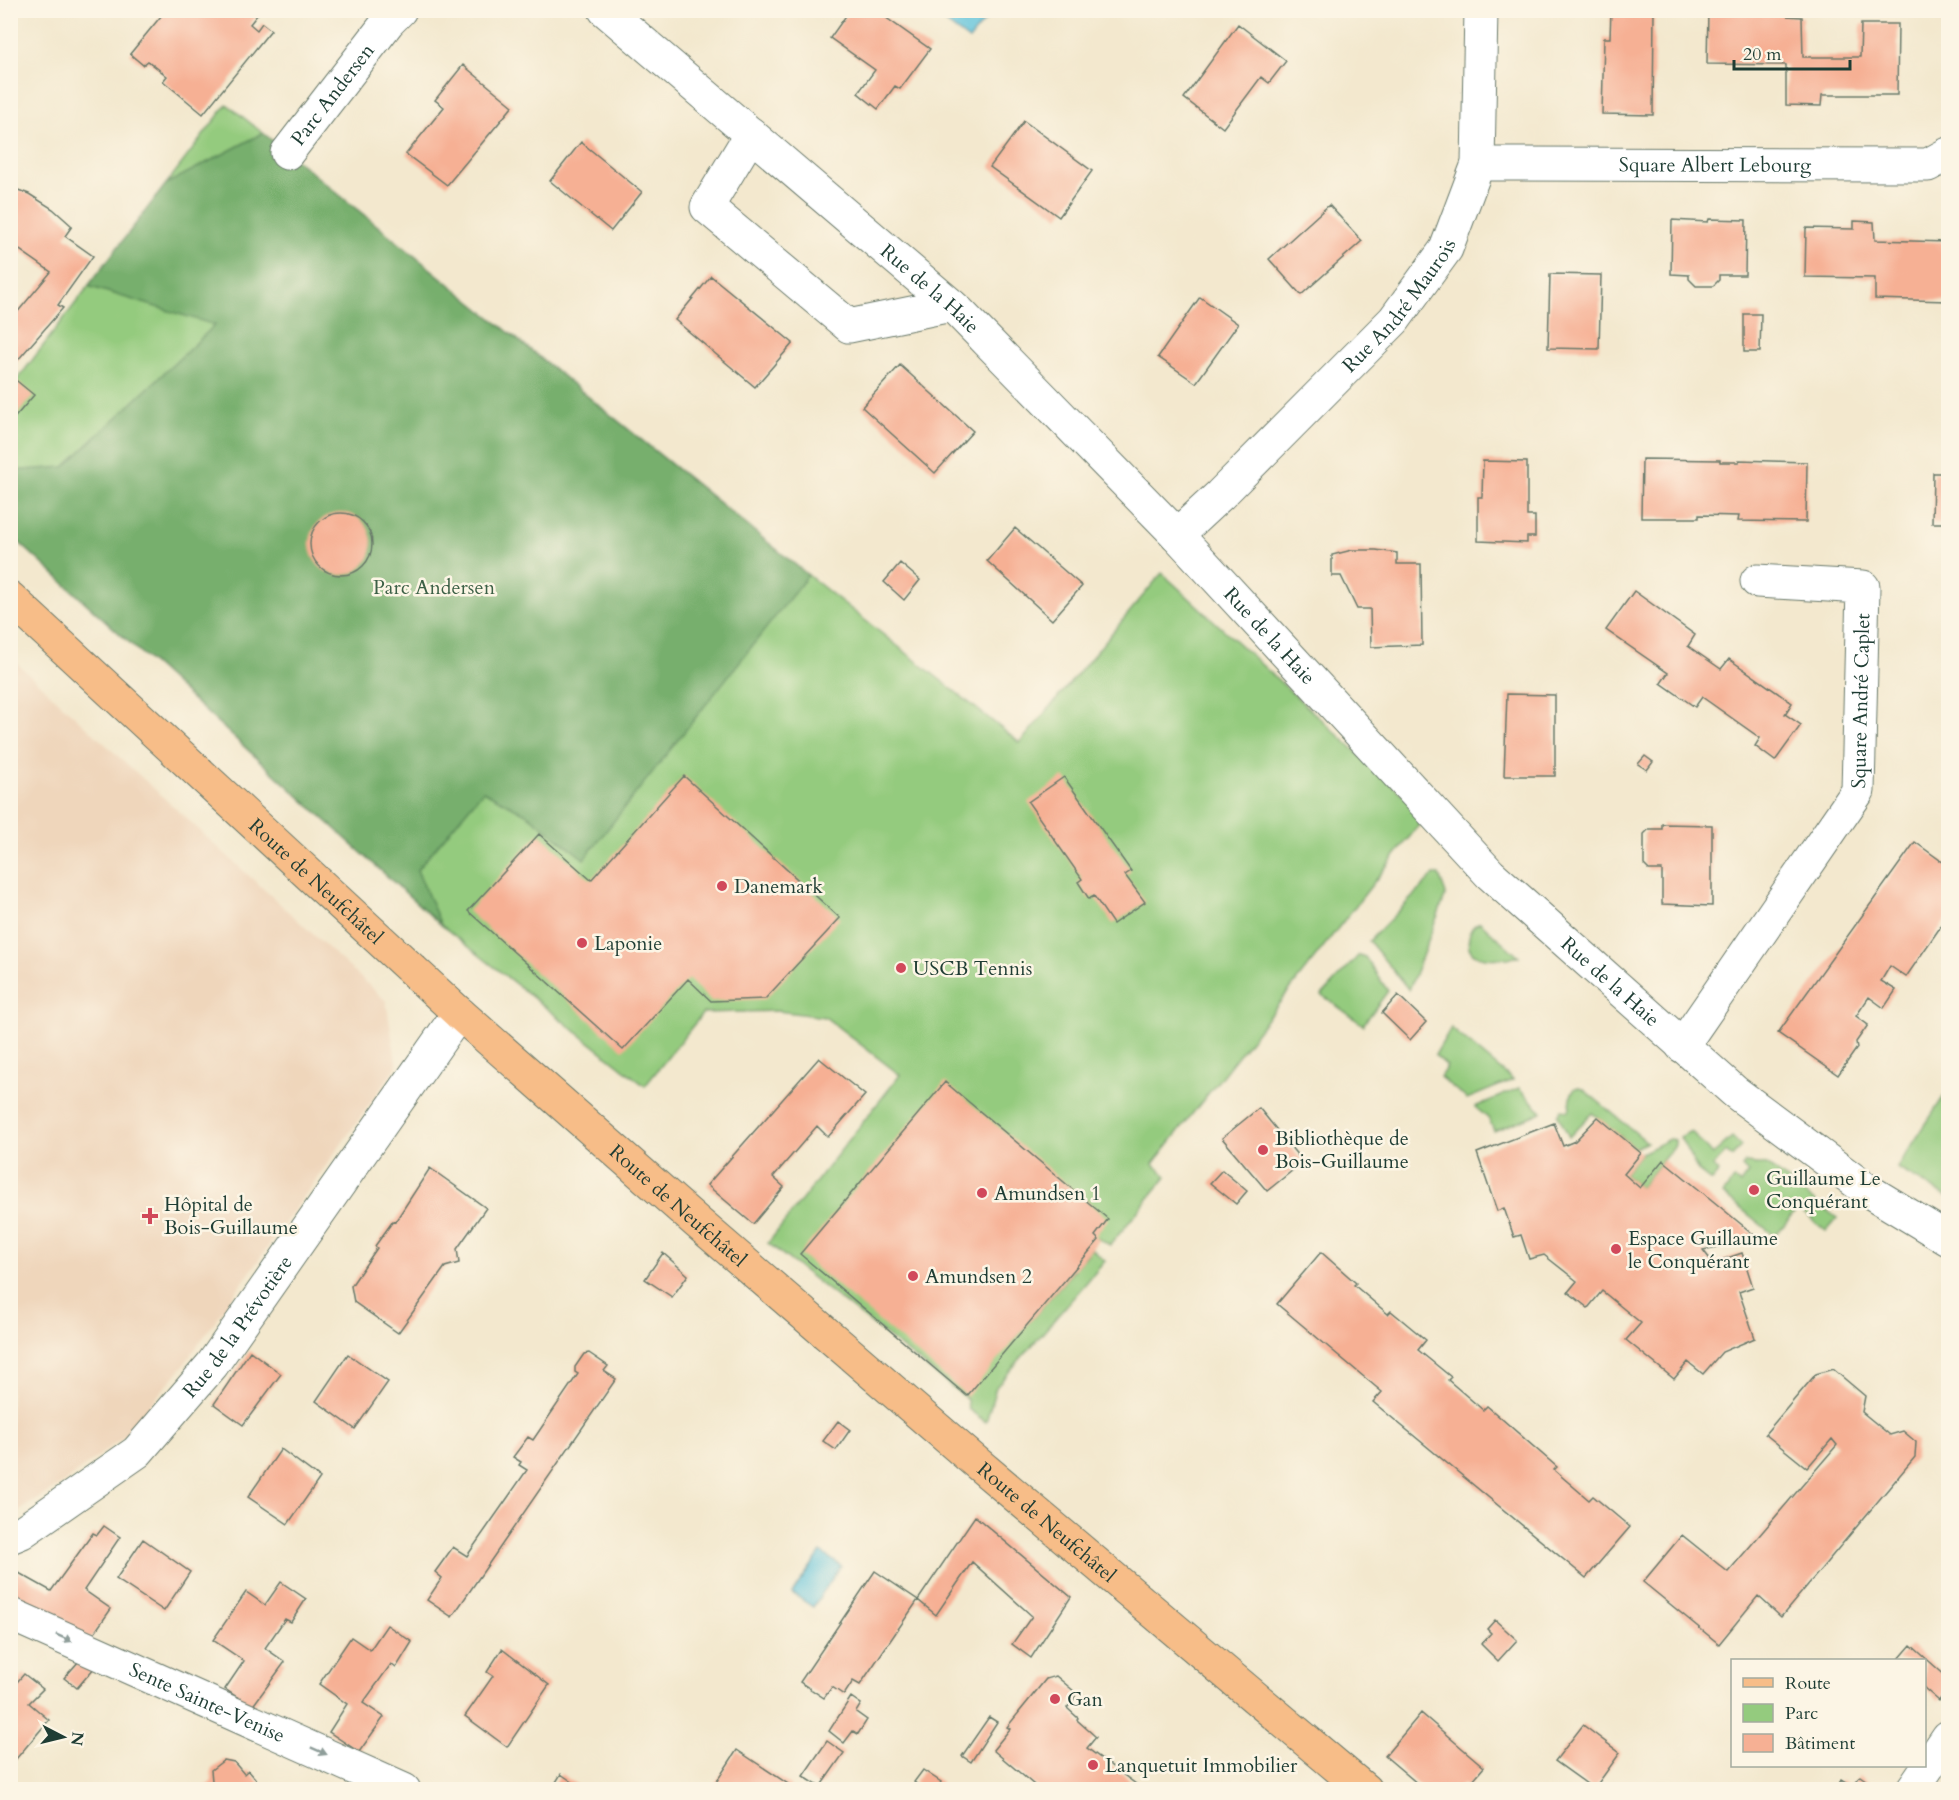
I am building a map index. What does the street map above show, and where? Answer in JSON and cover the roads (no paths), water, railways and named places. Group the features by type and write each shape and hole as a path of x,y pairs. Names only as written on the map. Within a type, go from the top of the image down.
{"main road":[{"name":"Route de Neufchâtel","path":"10,598 459,1013 971,1458 1365,1790"}],"street":[{"name":"Parc Andersen","path":"287,153 388,22 400,10"},
{"name":"Rue de la Haie","path":"605,10 951,305 1177,535 1490,874 1734,1092 1867,1190 1948,1239"},
{"name":"Rue André Maurois","path":"1177,535 1220,495 1394,320 1446,249 1478,164 1481,10"},
{"path":"751,134 707,207 849,326 951,305"},
{"name":"Square Albert Lebourg","path":"1478,164 1928,165 1948,154"},
{"name":"Square André Caplet","path":"1682,1046 1858,791 1863,587 1757,581"},
{"name":"Rue de la Prévotière","path":"10,1537 22,1532 137,1452 212,1365 459,1013"},
{"name":"Sente Sainte-Venise","path":"10,1614 401,1789"},
{"path":"1912,1790 1948,1737"}],"water":[{"path":"930,11 975,11 986,19 969,40"},
{"path":"821,1552 841,1566 813,1607 792,1593"}],"place":[{"name":"Danemark","path":"722,886"},
{"name":"Laponie","path":"582,943"},
{"name":"USCB Tennis","path":"901,968"},
{"name":"Bibliothèque de Bois-Guillaume","path":"1263,1150"},
{"name":"Guillaume Le Conquérant","path":"1754,1190"},
{"name":"Amundsen 1","path":"982,1193"},
{"name":"Hôpital de Bois-Guillaume","path":"150,1216"},
{"name":"Espace Guillaume le Conquérant","path":"1616,1249"},
{"name":"Amundsen 2","path":"913,1276"},
{"name":"Gan","path":"1055,1699"},
{"name":"Lanquetuit Immobilier","path":"1093,1765"}]}
